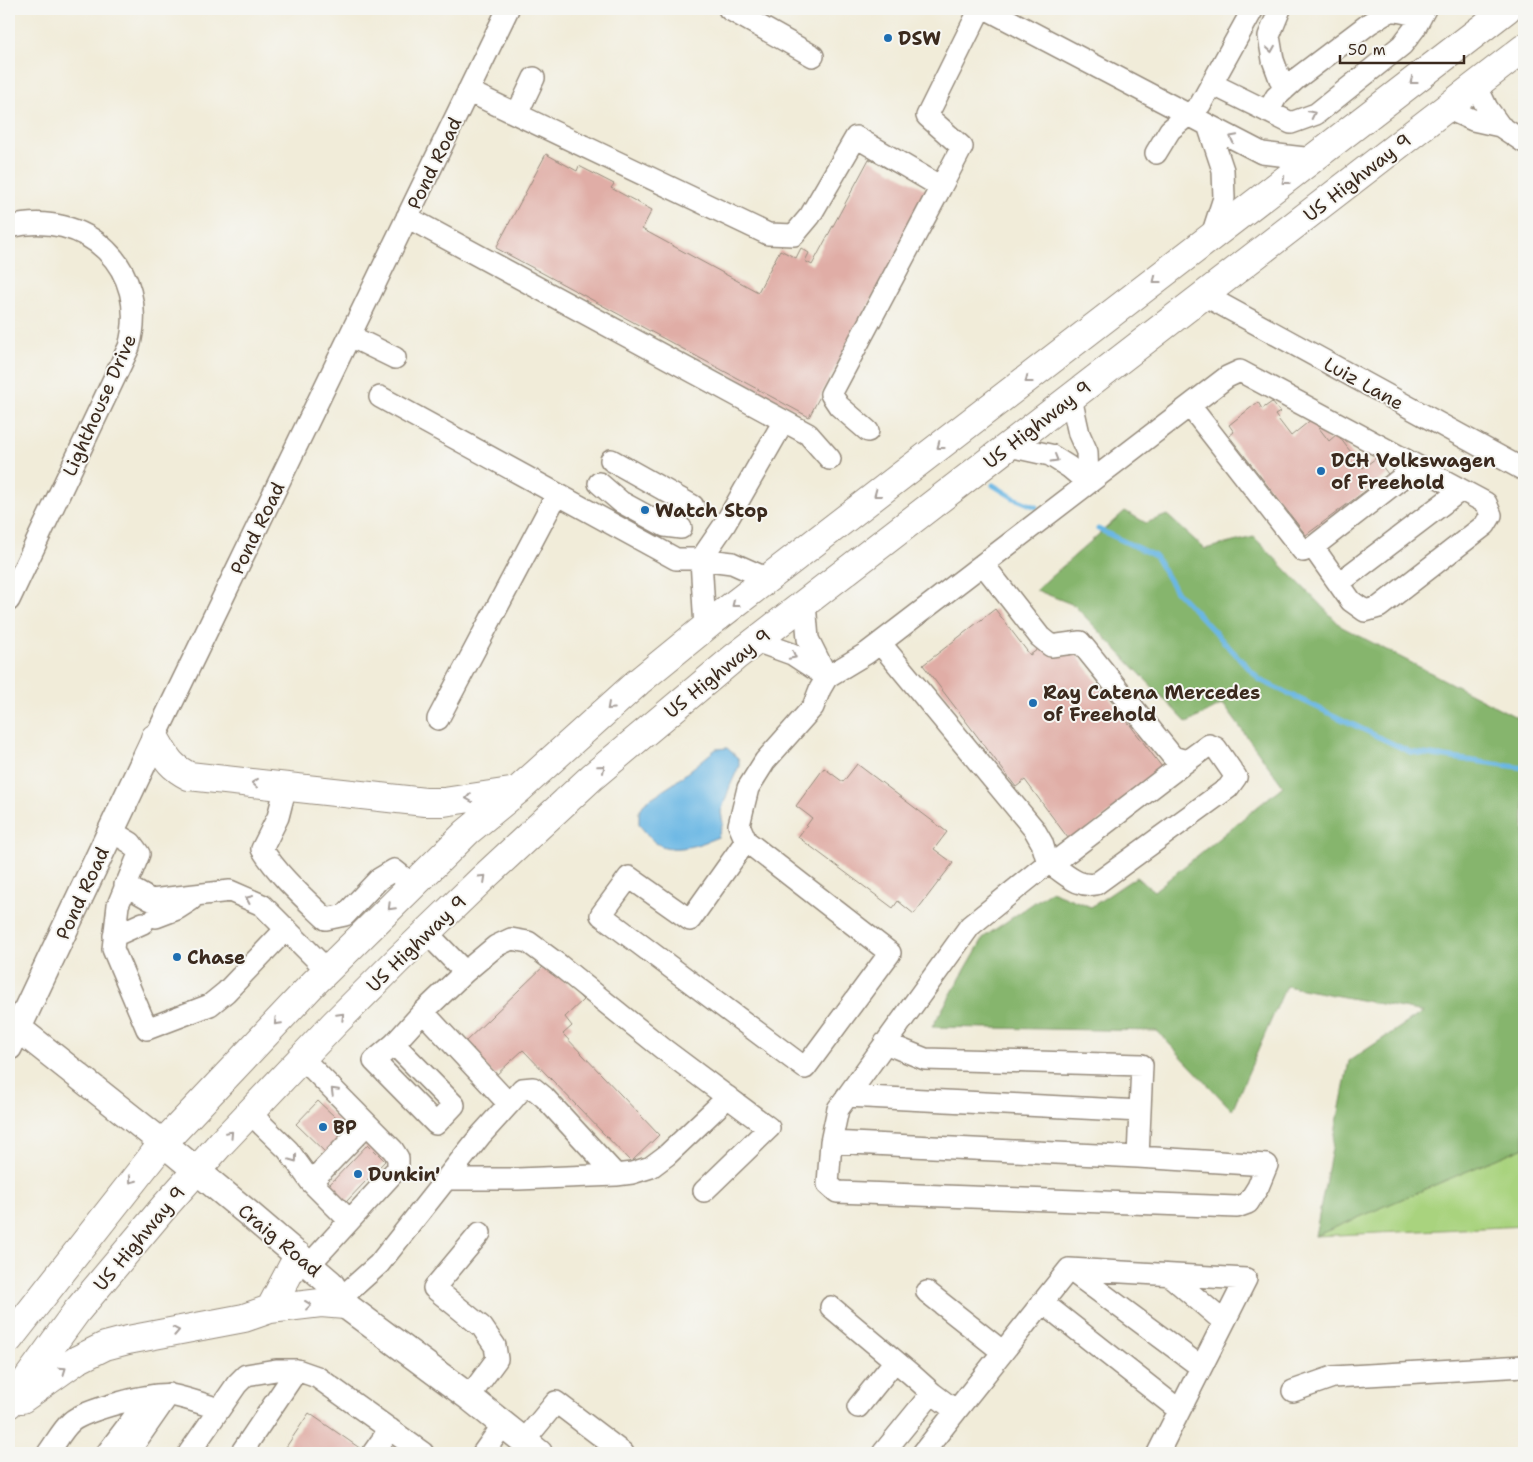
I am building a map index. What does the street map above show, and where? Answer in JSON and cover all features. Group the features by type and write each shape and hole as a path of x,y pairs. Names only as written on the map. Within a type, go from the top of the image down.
{"highway":[{"name":"US Highway 9","path":"9,1338 163,1143 328,970 467,832 517,791 638,682 705,628 1313,159 1482,18 1507,9"},
{"name":"US Highway 9","path":"9,1404 78,1311 165,1206 250,1113 334,1024 426,932 592,777 679,702 756,640 1476,85 1521,54"},
{"path":"155,738 176,770 189,776 425,802 444,802 517,791"},
{"path":"270,1309 304,1261"},
{"path":"9,1409 77,1360 105,1346 244,1318 270,1309 343,1302"}],"main road":[{"name":"Pond Road","path":"12,1032 155,738"},
{"name":"Craig Road","path":"12,1032 197,1170 330,1283 343,1302 469,1397 531,1447"}],"street":[{"name":"Pond Road","path":"155,738 508,9"},
{"path":"729,9 813,56"},
{"path":"868,431 839,406 831,394 962,147 927,116 980,9"},
{"path":"987,9 1262,153 1313,159"},
{"path":"1156,152 1170,130 1200,105 1253,9"},
{"path":"1280,9 1269,36 1273,60 1284,90"},
{"path":"1212,84 1268,112 1291,123 1316,114 1402,46 1422,11 1392,10 1370,23 1284,90 1276,97 1268,112"},
{"path":"517,114 534,78"},
{"path":"1476,85 1487,108 1500,126 1524,142"},
{"path":"468,90 768,234 794,235 810,216 856,137 941,187"},
{"path":"1446,108 1473,120 1500,126"},
{"path":"1208,125 1223,170 1224,198 1211,238"},
{"path":"407,217 808,434 830,460"},
{"name":"Lighthouse Drive","path":"9,227 26,223 54,224 74,229 95,241 112,257 124,274 130,288 134,311 133,332 129,347 9,600"},
{"name":"Luiz Lane","path":"1204,295 1524,470"},
{"path":"350,336 394,358"},
{"path":"746,841 690,920 629,877 601,915 805,1068 890,953 746,841 739,825 748,788 765,761 814,707 820,688 827,677 880,642 1228,377 1240,371 1486,503 1491,515 1486,525 1379,607 1365,611 1352,601 1313,547"},
{"path":"380,397 676,559 701,559 732,563 768,579"},
{"path":"1071,398 1079,434 1087,452 1088,483"},
{"path":"1190,406 1303,551 1313,547 1416,466"},
{"path":"705,628 701,559 725,524 784,421"},
{"path":"1008,446 1050,455 1069,467 1088,483"},
{"path":"611,460 693,506"},
{"path":"1339,583 1461,490"},
{"path":"438,720 557,494"},
{"path":"668,554 682,528"},
{"path":"983,564 1040,637 1051,646 1080,642 1173,757 1187,761"},
{"path":"805,603 808,639 827,677"},
{"path":"756,640 792,654 827,677"},
{"path":"831,1142 1267,1165 1258,1187 1248,1203 1237,1207 836,1192 828,1184 831,1142 838,1109 970,926 1049,864 1209,745 1216,748 1236,777 1228,788 1096,884 1085,886 1049,864 1042,843 1034,829 880,642"},
{"path":"286,786 278,816 262,848 267,858 326,919 345,915 379,879 394,870 414,885"},
{"path":"111,831 131,842 139,854 118,905 113,949 147,1029 210,1005 226,992 286,929"},
{"path":"125,885 151,900 230,891 262,905 328,970"},
{"path":"114,936 177,909 202,894"},
{"path":"345,915 365,933"},
{"path":"426,932 465,972"},
{"path":"394,1044 423,1012 465,972 496,946 511,939 528,942 662,1048 769,1128 704,1191"},
{"path":"423,1012 509,1104"},
{"path":"885,1043 925,1060 1142,1065 1138,1157"},
{"path":"302,1058 393,1150 398,1158 398,1168 349,1220 304,1261"},
{"path":"343,1302 378,1264 480,1136 522,1089 533,1088 544,1096 616,1175"},
{"path":"847,1096 1140,1111"},
{"path":"446,1179 518,1179 632,1173 651,1166 667,1155 728,1097"},
{"path":"250,1113 288,1150 311,1182 349,1220"},
{"path":"311,1182 367,1124"},
{"path":"469,1397 498,1360 495,1346 482,1327 434,1288 480,1233"},
{"path":"1069,1269 1246,1279 1158,1453"},
{"path":"923,1453 1069,1269"},
{"path":"1069,1269 1201,1367"},
{"path":"1169,1275 1224,1322"},
{"path":"927,1292 1003,1352"},
{"path":"1042,1302 1179,1410"},
{"path":"831,1307 932,1393 956,1411"},
{"path":"858,1407 896,1361"},
{"path":"1293,1391 1333,1377 1524,1366"},
{"path":"189,1453 237,1384 246,1375 276,1370 298,1370 316,1377 424,1453"},
{"path":"241,1453 298,1370"},
{"path":"883,1453 932,1393"},
{"path":"48,1453 71,1422 94,1411 159,1395 219,1409"},
{"path":"107,1453 159,1395"},
{"path":"118,1453 159,1395"},
{"path":"128,1453 159,1395"},
{"path":"531,1447 556,1402 623,1453"},
{"path":"483,1453 503,1425"},
{"path":"373,1453 390,1429"}],"green space":[{"path":"1125,511 1146,523 1167,515 1205,549 1254,537 1342,627 1524,721 1524,1147 1315,1236 1349,1061 1423,1012 1286,986 1232,1110 1157,1031 932,1027 984,937 1051,891 1091,907 1136,877 1154,891 1283,786 1223,704 1187,723 1074,605 1036,590"},
{"path":"1524,1147 1524,1226 1315,1236"}],"water":[{"path":"727,748 739,759 739,766 721,812 723,823 718,837 696,845 679,848 671,848 656,843 639,825 639,812 645,802 673,784 716,749"}],"building":[{"path":"546,154 577,171 579,166 614,184 611,188 652,210 642,229 758,292 780,250 796,258 801,248 809,253 805,261 812,265 869,159 934,194 869,304 809,417 496,248"},
{"name":"DCH Volkswagen of Freehold","path":"1258,402 1262,409 1272,402 1280,412 1275,415 1291,436 1312,419 1329,441 1337,434 1363,468 1376,458 1388,474 1306,535 1229,436 1234,432 1229,425"},
{"path":"995,609 1030,655 1060,633 1165,771 1071,842 1025,780 1016,787 923,665"},
{"path":"857,764 947,832 934,849 953,863 914,914 898,901 893,908 798,837 812,818 796,806 824,768 843,782"},
{"path":"547,963 583,1000 565,1017 572,1026 563,1034 659,1135 631,1162 523,1050 495,1076 464,1043"},
{"path":"318,1101 350,1131 327,1154 296,1124"},
{"path":"368,1144 385,1161 346,1202 329,1185"},
{"path":"309,1413 361,1449 358,1453 282,1453"}],"waterway":[{"path":"993,485 1014,498 1036,507"},
{"path":"1098,529 1155,556 1175,590 1260,680 1410,752 1524,768"}],"place":[{"name":"DSW","path":"888,38"},
{"name":"DCH Volkswagen of Freehold","path":"1321,471"},
{"name":"Watch Stop","path":"645,510"},
{"name":"Ray Catena Mercedes of Freehold","path":"1033,703"},
{"name":"Chase","path":"177,957"},
{"name":"BP","path":"323,1127"},
{"name":"Dunkin'","path":"358,1174"}]}
